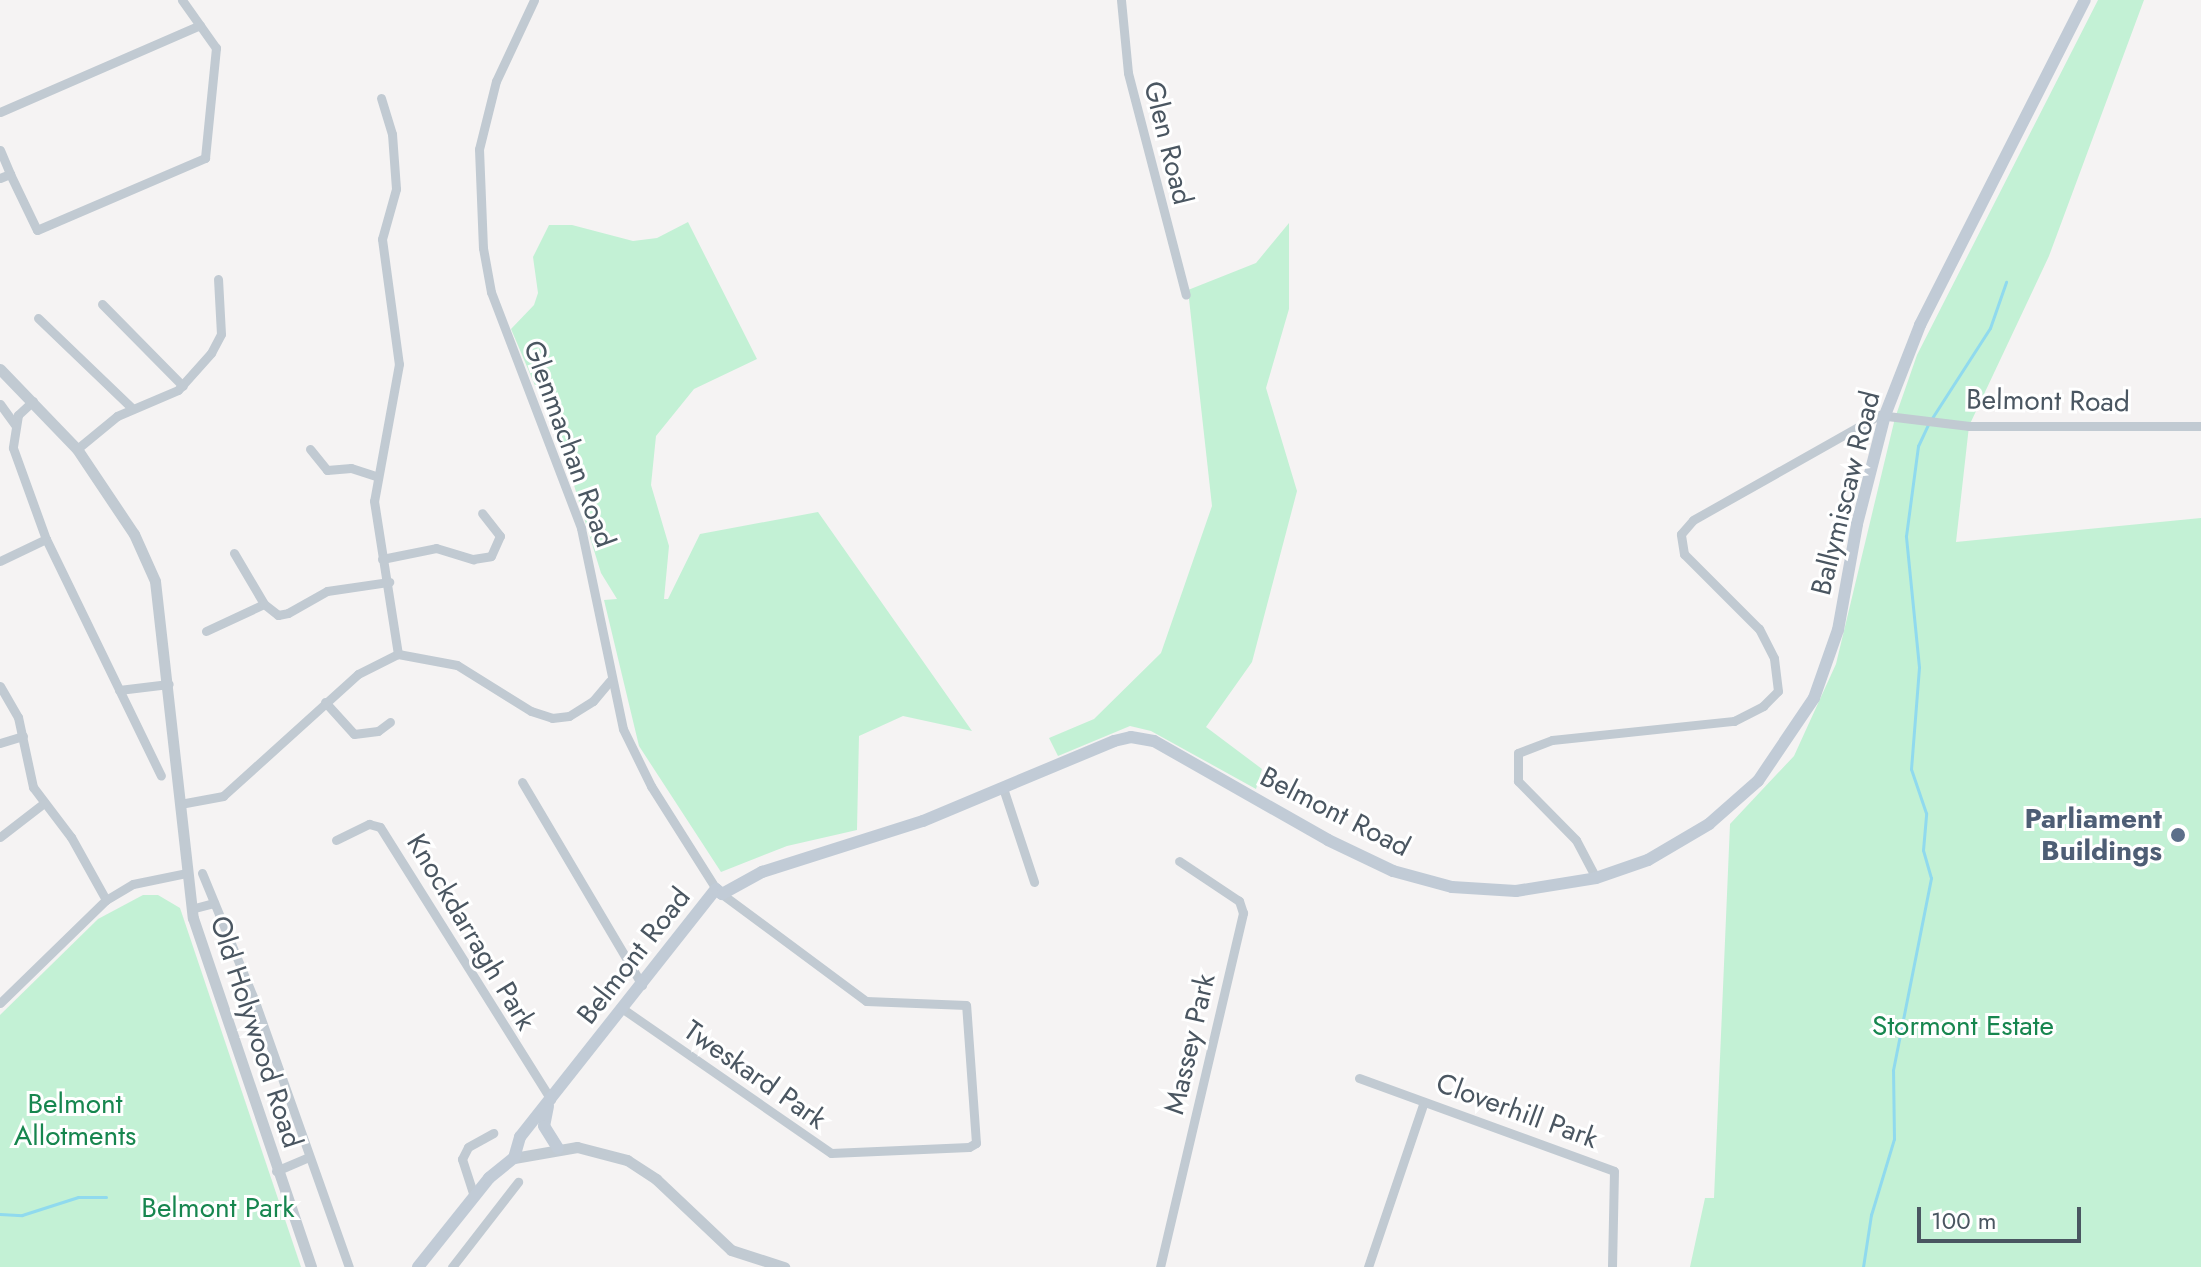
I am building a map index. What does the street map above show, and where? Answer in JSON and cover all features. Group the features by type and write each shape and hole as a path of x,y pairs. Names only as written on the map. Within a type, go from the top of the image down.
{"main road":[{"name":"Ballymiscaw Road","path":"1596,878 1648,860 1709,824 1758,781 1793,734 1828,664 1890,416 1920,325 2085,0"},
{"name":"Belmont Road","path":"418,1267 474,1196 514,1158 520,1137 719,892 762,872 915,824 1114,741 1142,737 1328,840 1425,881 1516,891 1596,878"},
{"path":"551,1100 544,1126 558,1148"}],"street":[{"path":"0,150 5,176 37,230 205,158 216,48 182,0"},
{"name":"Glenmachan Road","path":"534,0 496,81 479,149 483,248 495,312 581,528 601,610 610,681 623,729 651,786 719,892"},
{"name":"Glen Road","path":"1121,0 1128,73 1186,295"},
{"path":"0,112 200,25"},
{"path":"381,98 392,134 396,189 382,239 399,364 376,476 375,530 389,582 398,654"},
{"path":"77,449 132,408 183,386 221,334 218,279"},
{"path":"102,304 183,386"},
{"path":"38,318 132,408"},
{"name":"Old Holywood Road","path":"0,369 77,449 134,534 155,581 169,684 191,909 276,1171 311,1267"},
{"path":"33,401 15,425 13,448 46,539 161,776"},
{"path":"0,404 15,425"},
{"path":"1596,878 1576,840 1518,781 1518,753 1552,740 1713,725 1749,714 1773,698 1779,674 1767,643 1736,604 1690,565 1681,534 1693,520 1890,416"},
{"name":"Belmont Road","path":"1890,416 1969,426 2201,426"},
{"path":"310,449 327,470 351,468 376,476"},
{"path":"382,559 436,548 473,559 491,556 500,536 482,513"},
{"path":"0,561 46,539"},
{"path":"234,553 264,604 278,615 288,613 327,591 389,582"},
{"path":"206,631 264,604"},
{"path":"180,804 223,796 325,702 375,662 398,654 457,665 531,711 552,718 569,716 593,701 610,681"},
{"path":"119,690 169,684"},
{"path":"0,686 23,736 33,787 71,837 106,900"},
{"path":"325,702 354,734 378,731 390,722"},
{"path":"0,743 23,736"},
{"path":"522,782 642,985"},
{"path":"1003,788 1034,882"},
{"path":"0,837 44,803"},
{"name":"Knockdarragh Park","path":"336,840 369,824 380,827 551,1100"},
{"name":"Massey Park","path":"1160,1267 1243,913 1239,901 1179,861"},
{"path":"0,1003 106,900 144,881 186,873"},
{"name":"Old Holywood Road","path":"202,873 254,999 307,1158 349,1267"},
{"name":"Tweskard Park","path":"623,1009 831,1153 969,1147 976,1143 966,1005 866,1001 719,892"},
{"name":"Old Holywood Road","path":"191,909 214,903"},
{"name":"Cloverhill Park","path":"1359,1078 1614,1171 1612,1267"},
{"path":"1368,1267 1424,1102"},
{"path":"474,1196 462,1159 468,1147 493,1133"},
{"path":"514,1158 558,1148 599,1151 627,1160 656,1179 731,1250 784,1267"},
{"name":"Old Holywood Road","path":"276,1171 307,1158"},
{"path":"452,1267 518,1182"}],"green space":[{"name":"Stormont Estate","path":"2098,0 2144,0 2049,256 1969,426 1956,542 2201,518 2201,1267 1690,1267 1705,1198 1714,1198 1730,824 1794,756 1836,664 1895,418 1917,355"},
{"path":"688,222 757,359 694,389 656,436 651,485 669,546 664,599 668,599 700,534 818,512 972,731 903,716 859,736 857,830 787,846 721,872 639,746 604,600 617,599 601,573 565,456 511,329 534,305 538,293 533,257 549,225 572,225 633,241 657,238"},
{"path":"1289,223 1289,309 1266,388 1297,491 1252,662 1206,727 1262,769 1256,789 1151,731 1130,726 1058,756 1049,738 1094,719 1161,653 1212,506 1188,290 1256,263"},
{"name":"Belmont Park","path":"143,895 158,895 180,908 301,1267 0,1267 0,1015 98,919"}],"waterway":[{"path":"1932,418 1990,328 2006,282"},
{"path":"1863,1267 1871,1215 1894,1139 1893,1070 1931,878 1923,850 1926,813 1911,769 1919,667 1906,536 1918,446 1928,425"},
{"path":"0,1214 22,1215 78,1197 106,1197"}],"place":[{"name":"Parliament Buildings","path":"2178,835"}],"park label":[{"name":"Belmont Allotments","path":"75,1120"}]}
